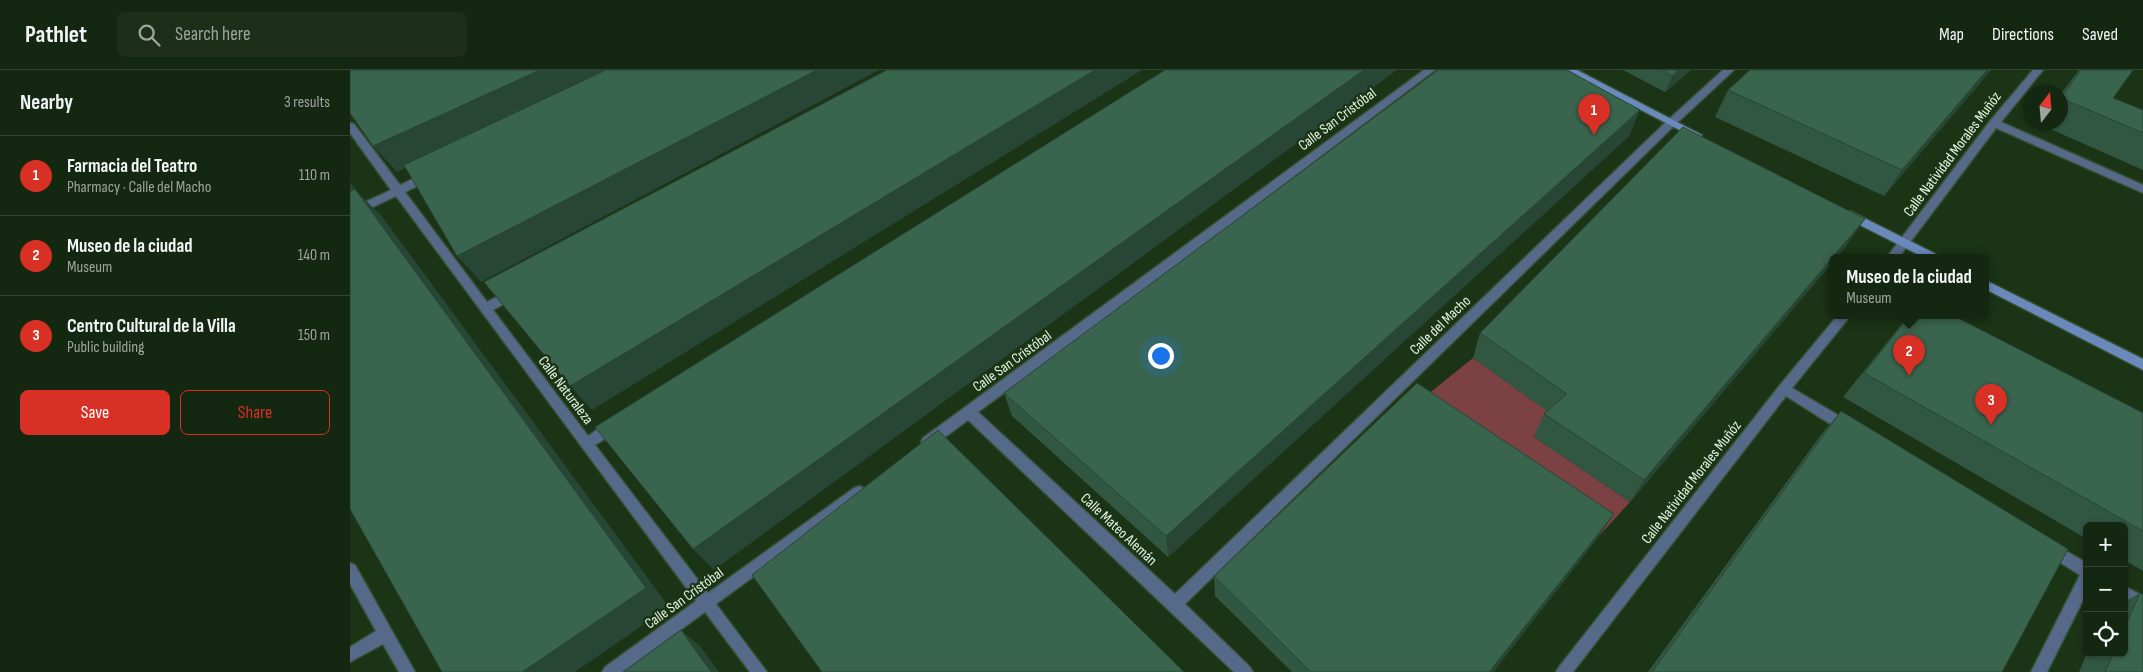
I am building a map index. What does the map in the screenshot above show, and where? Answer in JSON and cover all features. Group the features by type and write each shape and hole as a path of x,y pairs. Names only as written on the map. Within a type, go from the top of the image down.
{"street":[{"name":"Calle San Cristóbal","path":"921,447 1145,283 1430,70"},
{"path":"1569,70 1707,140"},
{"name":"Calle del Macho","path":"1175,604 1672,122 1729,70"},
{"name":"Calle Natividad Morales Muñóz","path":"1896,254 1994,123 2038,70"},
{"path":"1994,123 2143,189"},
{"name":"Calle Naturaleza","path":"350,126 586,444 759,672"},
{"path":"350,214 442,170"},
{"path":"1844,212 1926,254"},
{"path":"1989,286 2143,365"},
{"path":"486,309 520,290"},
{"name":"Calle Natividad Morales Muñóz","path":"1564,672 1784,389 1842,319"},
{"path":"1784,389 1860,434"},
{"name":"Calle Mateo Alemán","path":"969,412 1245,672"},
{"path":"586,444 628,418"},
{"name":"Calle San Cristóbal","path":"610,672 866,487"},
{"path":"2036,540 2083,569"},
{"path":"350,570 407,672"},
{"path":"2039,672 2083,584"},
{"path":"2128,595 2143,604"},
{"path":"350,655 386,634"}],"shaded area":[{"path":"1473,358 1556,417 1534,437 1630,502 1600,535 1412,407"}],"building":[{"path":"350,70 540,70 373,146 350,113"},
{"path":"606,70 817,70 457,256 404,165"},
{"path":"887,70 1095,70 570,386 484,282"},
{"path":"1165,70 1364,70 693,549 595,427"},
{"path":"1438,70 1567,70 1640,110 1166,536 1004,393"},
{"path":"1662,70 1679,70 1672,76"},
{"path":"1750,70 1987,70 1902,170 1728,90"},
{"path":"2081,70 2133,70 2113,98 2143,110 2143,133 2068,101 2068,88"},
{"path":"1683,127 1865,219 1835,254 1829,254 1829,262 1644,480 1544,414 1567,394 1480,333"},
{"path":"355,189 646,588 522,672 442,672 350,509 350,192"},
{"path":"1907,319 1960,319 2143,413 2143,531 1864,373"},
{"path":"1417,383 1614,514 1489,672 1311,672 1214,576"},
{"path":"1841,411 2068,549 2002,672 1652,672"},
{"path":"938,430 1184,672 822,672 752,575"},
{"path":"2140,593 2143,595 2143,672 2105,672 2112,657 2128,657 2128,620"},
{"path":"681,630 711,672 623,672"}],"place":[{"name":"Farmacia del Teatro","path":"1594,135"},
{"name":"Museo de la ciudad","path":"1909,376"},
{"name":"Centro Cultural de la Villa","path":"1991,425"}]}
